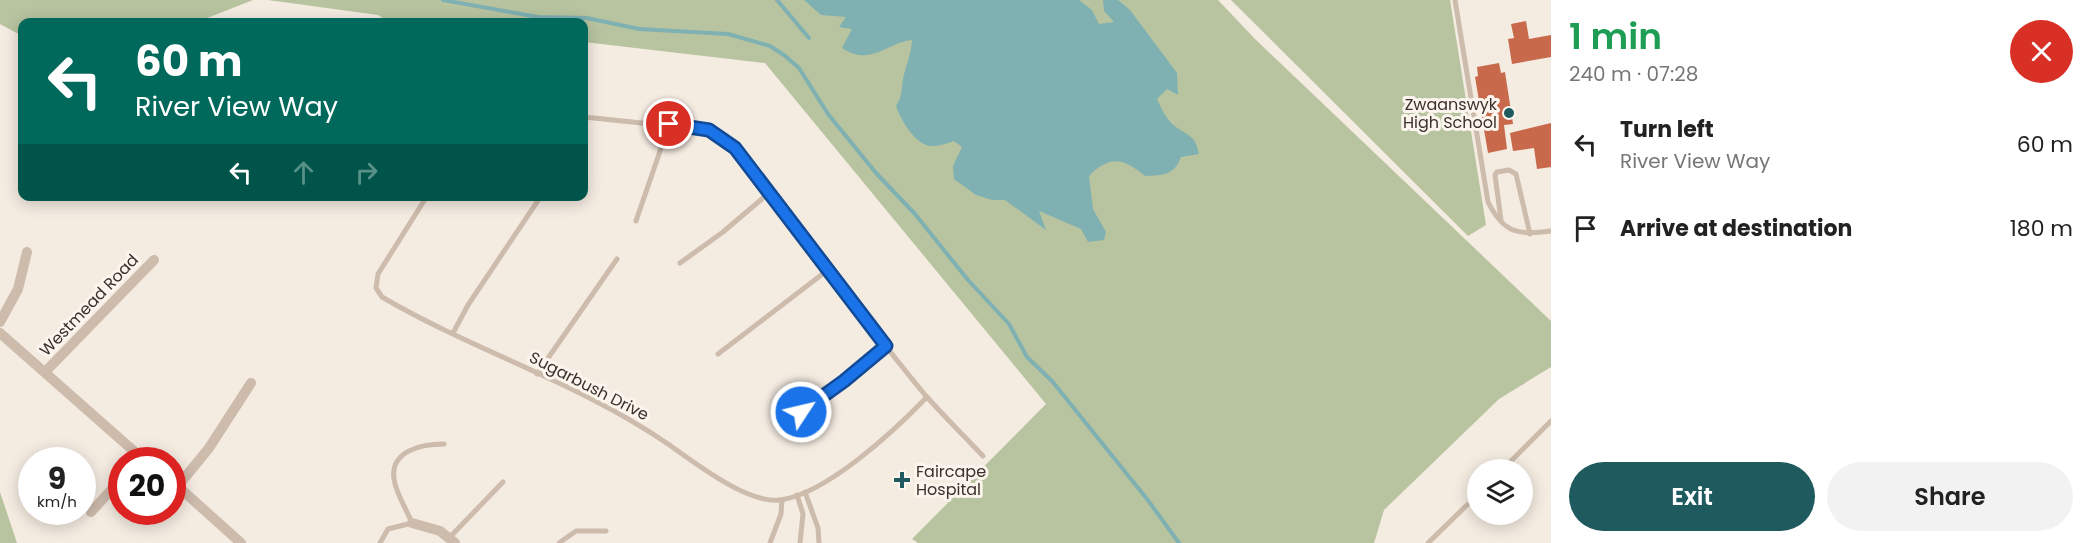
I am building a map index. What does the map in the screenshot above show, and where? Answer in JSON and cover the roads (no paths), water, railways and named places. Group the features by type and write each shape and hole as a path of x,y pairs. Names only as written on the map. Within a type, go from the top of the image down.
{"street":[{"path":"0,322 18,289 27,252"},
{"name":"Westmead Road","path":"46,371 154,260"},
{"path":"0,333 46,371 127,447"},
{"path":"186,472 209,448 251,383"},
{"path":"96,507 108,493"},
{"path":"186,494 241,543"},
{"path":"412,523 429,526 452,540"}],"lane":[{"path":"1455,0 1488,202 1509,230 1519,234 1551,231"},
{"path":"588,117 669,124 709,130 723,137 770,192 927,397 983,456"},
{"path":"636,221 669,124"},
{"path":"1501,222 1495,175 1497,172 1509,170 1516,174 1530,234"},
{"path":"680,263 723,232 770,192"},
{"name":"Sugarbush Drive","path":"424,201 378,274 376,288 382,297 640,425 720,478 766,499 782,500"},
{"path":"453,333 468,305 538,201"},
{"path":"537,374 618,260"},
{"path":"718,354 829,269"},
{"path":"801,412 844,381 886,346"},
{"path":"770,543 780,514 782,500 805,492 869,451 927,397"},
{"path":"1513,459 1551,421"},
{"path":"380,543 388,529 412,523 394,481 397,464 415,447 444,444"},
{"path":"452,540 503,482"},
{"path":"805,492 818,528 819,543"},
{"path":"797,495 803,514 800,543"},
{"path":"1428,543 1467,505"},
{"path":"559,543 576,531 606,531"}],"water":[{"path":"804,0 1079,0 1092,10 1099,24 1114,22 1104,11 1103,0 1118,0 1130,10 1177,73 1178,95 1167,89 1157,99 1170,121 1194,140 1199,154 1181,157 1175,168 1162,175 1145,176 1130,165 1117,161 1104,165 1089,176 1093,209 1106,232 1104,240 1088,242 1081,229 1039,211 1046,230 1005,200 992,200 976,195 954,179 953,166 962,147 954,141 930,146 924,144 909,130 896,106 901,96 912,40 870,55 852,53 842,48 852,29 839,27 846,17 821,15"}],"waterway":[{"path":"443,0 538,17 587,18"},
{"path":"777,0 809,38"},
{"path":"588,18 639,29 728,34 770,46 799,68 828,114 876,173 915,214 968,280 1009,324 1027,357 1052,381 1147,499 1179,543"}],"place":[{"name":"Zwaanswyk High School","path":"1509,113"},
{"name":"Faircape Hospital","path":"902,480"}]}
